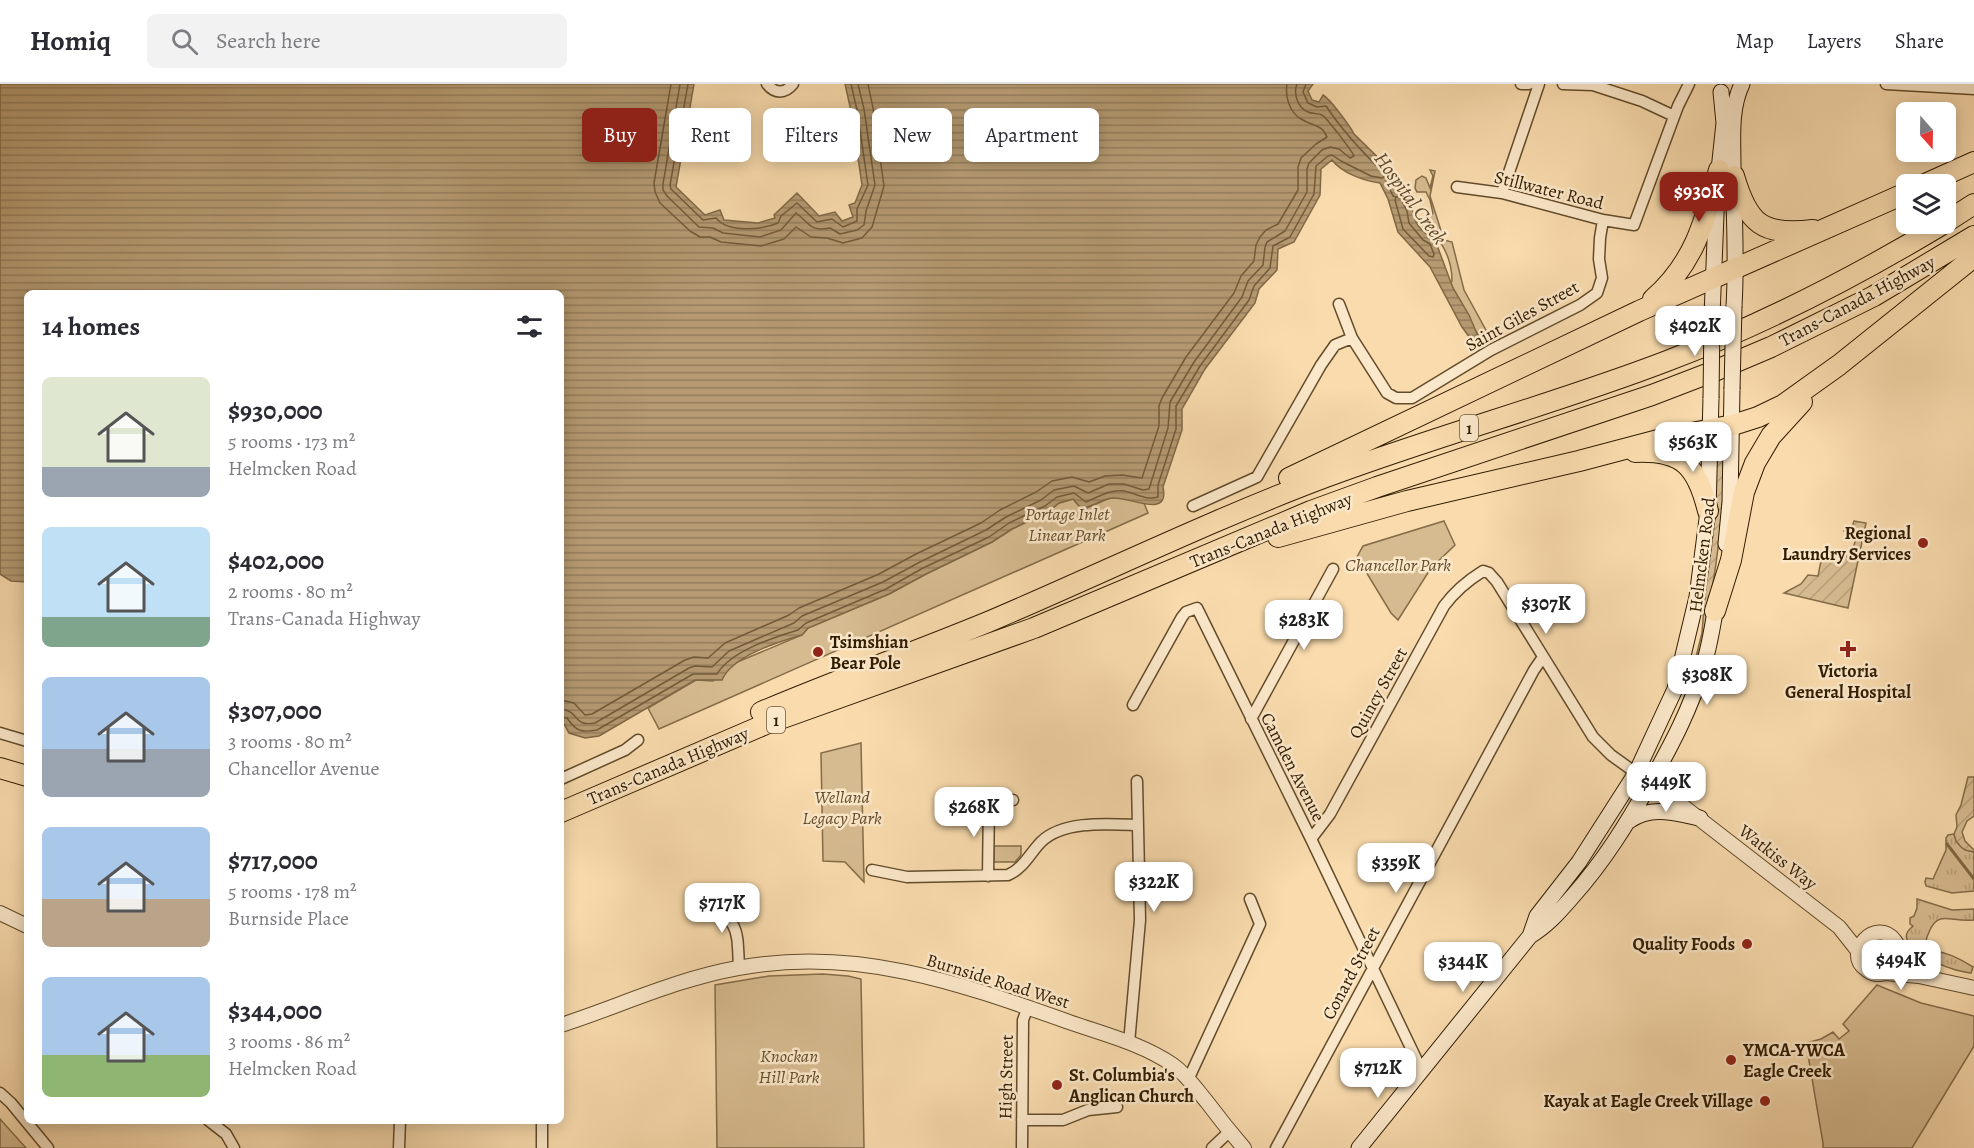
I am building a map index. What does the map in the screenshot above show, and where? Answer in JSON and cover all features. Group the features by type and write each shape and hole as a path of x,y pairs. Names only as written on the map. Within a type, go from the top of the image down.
{"highway":[{"path":"1947,174 1974,162"},
{"path":"1726,173 1746,211 1755,221 1772,229 1787,232 1828,229"},
{"path":"1640,311 1669,285 1683,267 1726,173"},
{"path":"989,621 1020,600 1197,522 1640,311 1896,198"},
{"name":"Trans-Canada Highway","path":"1956,215 1974,204"},
{"name":"Trans-Canada Highway","path":"564,798 797,697 989,621 1224,518 1328,476 1584,390 1700,348 1810,299 1925,234"},
{"name":"Trans-Canada Highway","path":"564,811 766,724 1065,616 1311,511 1641,399 1712,372 1771,347 1874,296 1974,236"},
{"path":"1065,616 1119,601 1221,557 1282,535 1396,504 1758,417 1783,405 1839,366 1974,257"},
{"path":"1715,611 1731,560 1744,492 1755,463 1767,441 1780,425 1839,366"},
{"path":"1579,461 1651,452 1674,457 1692,470 1698,478 1708,511"},
{"path":"0,755 24,762"},
{"path":"0,768 24,775"}],"main road":[{"path":"1718,88 1728,94 1735,92 1741,86"},
{"name":"Helmcken Road","path":"1359,1148 1530,936 1538,916 1580,862 1636,773 1676,689 1697,597 1708,511 1714,278 1734,104 1741,86"},
{"name":"Helmcken Road","path":"1530,936 1547,925 1603,861 1629,821 1683,722 1705,662 1725,550 1730,502 1736,268 1726,173 1724,123 1718,88"},
{"path":"1629,821 1637,815 1654,811 1700,818"}],"street":[{"path":"767,84 771,89 782,92 788,90 793,84"},
{"path":"1521,84 1529,84"},
{"path":"1502,193 1539,84"},
{"path":"1563,84 1593,85 1642,100 1674,116 1689,84"},
{"path":"1886,84 1974,89"},
{"name":"Stillwater Road","path":"1457,187 1502,193 1603,220 1634,225 1674,116"},
{"name":"Saint Giles Street","path":"1352,338 1387,393 1396,398 1412,398 1491,350 1580,305 1597,293 1602,278 1599,259 1603,220"},
{"path":"1193,506 1257,477 1321,365 1335,345 1352,338 1339,304"},
{"path":"1251,719 1332,569"},
{"name":"Quincy Street","path":"1311,839 1330,814 1444,606 1466,581 1483,571 1489,573 1497,582 1543,657"},
{"name":"Camden Avenue","path":"1133,705 1182,616 1191,609 1197,608 1422,1071"},
{"path":"1543,657 1593,737 1611,756 1636,773"},
{"name":"Conard Street","path":"1276,1148 1543,657"},
{"path":"0,734 24,740"},
{"path":"564,778 625,750 638,740"},
{"name":"Watkiss Way","path":"1636,773 1700,818 1861,944"},
{"path":"1129,1044 1140,920 1137,781"},
{"path":"946,796 988,801 1013,800"},
{"path":"988,801 988,876"},
{"path":"872,870 907,877 1008,875 1015,872 1039,843 1054,832 1103,824 1137,825"},
{"path":"1188,1080 1260,924 1250,899"},
{"path":"703,901 725,914 733,923 737,931 739,968"},
{"path":"0,913 24,925"},
{"path":"1919,976 1900,951 1895,940 1889,935 1872,934 1861,944 1859,960 1869,972 1919,976 1974,988"},
{"path":"1885,973 1896,965 1900,951"},
{"name":"Burnside Road West","path":"564,1024 676,983 739,968 807,961 861,964 937,979 990,993 1157,1056 1172,1065 1188,1080 1244,1148"},
{"name":"High Street","path":"1022,1148 1023,1020 1028,1007"},
{"path":"0,1093 24,1118"},
{"path":"1022,1120 1063,1120 1088,1110 1117,1107"},
{"path":"29,1124 48,1148"},
{"path":"213,1124 226,1134 234,1148"},
{"path":"399,1148 400,1124"},
{"path":"542,1124 542,1148"},
{"path":"1212,1148 1230,1131"}],"green space":[{"path":"1430,170 1435,171 1430,196 1444,240 1452,242 1464,290 1487,332 1479,336 1466,316 1450,282 1452,275 1450,264 1438,239 1442,239 1432,230 1415,222 1428,219 1433,213 1426,192 1417,192 1415,188 1416,180 1422,176 1426,178 1430,188 1433,176"},
{"path":"1716,449 1725,450 1720,535 1702,645 1696,673 1692,673 1702,633"},
{"name":"Portage Inlet Linear Park","path":"1123,497 1144,503 1148,513 659,729 648,708 696,680 713,681 735,663 802,635 808,628 889,594 992,542 1012,529 1049,511 1059,503 1073,499 1081,508 1087,508 1110,498"},
{"name":"Chancellor Park","path":"1444,521 1455,545 1431,568 1398,620 1391,613 1357,557 1363,546"},
{"path":"1854,521 1866,523 1848,608 1784,593 1801,584 1808,575 1818,576 1823,551 1850,557 1857,536 1844,531 1845,528 1854,530 1855,527 1852,527"},
{"name":"Welland Legacy Park","path":"861,743 864,882 845,862 823,861 821,753"},
{"path":"1968,777 1974,777 1974,816 1967,821 1962,832 1965,841 1974,852 1961,847 1954,834 1957,827 1956,815"},
{"path":"1954,834 1961,846 1974,852 1974,891 1952,893 1926,886 1926,878 1933,879 1946,850 1946,838"},
{"path":"994,846 1021,846 1021,855 1015,862 994,862"},
{"path":"1917,899 1952,910 1974,909 1974,920 1943,918 1938,920 1933,924 1925,944 1930,950 1952,956 1973,967 1971,973 1940,964 1910,944 1907,933 1913,926 1910,924 1910,918 1914,916 1917,908"},
{"name":"Knockan Hill Park","path":"823,974 861,979 864,1148 717,1148 715,985 769,976"},
{"path":"1877,985 1921,1003 1974,1016 1974,1046 1912,1148 1823,1148 1806,1043 1821,1039 1833,1032 1839,1039 1849,1031 1843,1024"},
{"path":"0,1119 26,1148 0,1148"}],"water":[{"path":"0,84 694,84 690,108 669,108 669,162 680,162 676,187 705,215 720,210 724,220 758,223 775,218 774,215 797,193 819,216 835,212 842,221 853,217 849,205 855,203 862,185 859,162 860,108 850,108 845,84 1313,84 1308,91 1312,100 1319,102 1323,95 1326,97 1354,134 1399,178 1418,226 1435,240 1453,288 1469,315 1480,341 1475,345 1462,327 1430,267 1398,232 1388,199 1380,183 1354,176 1341,169 1332,160 1321,169 1320,195 1294,242 1278,249 1277,270 1259,289 1255,303 1205,369 1182,409 1182,430 1163,487 1164,497 1160,502 1146,504 1112,498 1081,508 1073,499 1059,503 1049,511 1012,529 992,542 889,594 808,628 802,635 745,657 727,671 722,680 695,680 599,736 585,738 569,733 564,724 564,290 24,290 24,582 11,581 0,574"}],"waterway":[{"name":"Hospital Creek","path":"1947,844 1974,879"}],"place":[{"name":"Regional Laundry Services","path":"1923,543"},
{"name":"Victoria General Hospital","path":"1848,649"},
{"name":"Tsimshian Bear Pole","path":"818,652"},
{"name":"Quality Foods","path":"1747,944"},
{"name":"YMCA-YWCA Eagle Creek","path":"1731,1060"},
{"name":"St. Columbia's Anglican Church","path":"1057,1085"},
{"name":"Kayak at Eagle Creek Village","path":"1765,1101"}]}
